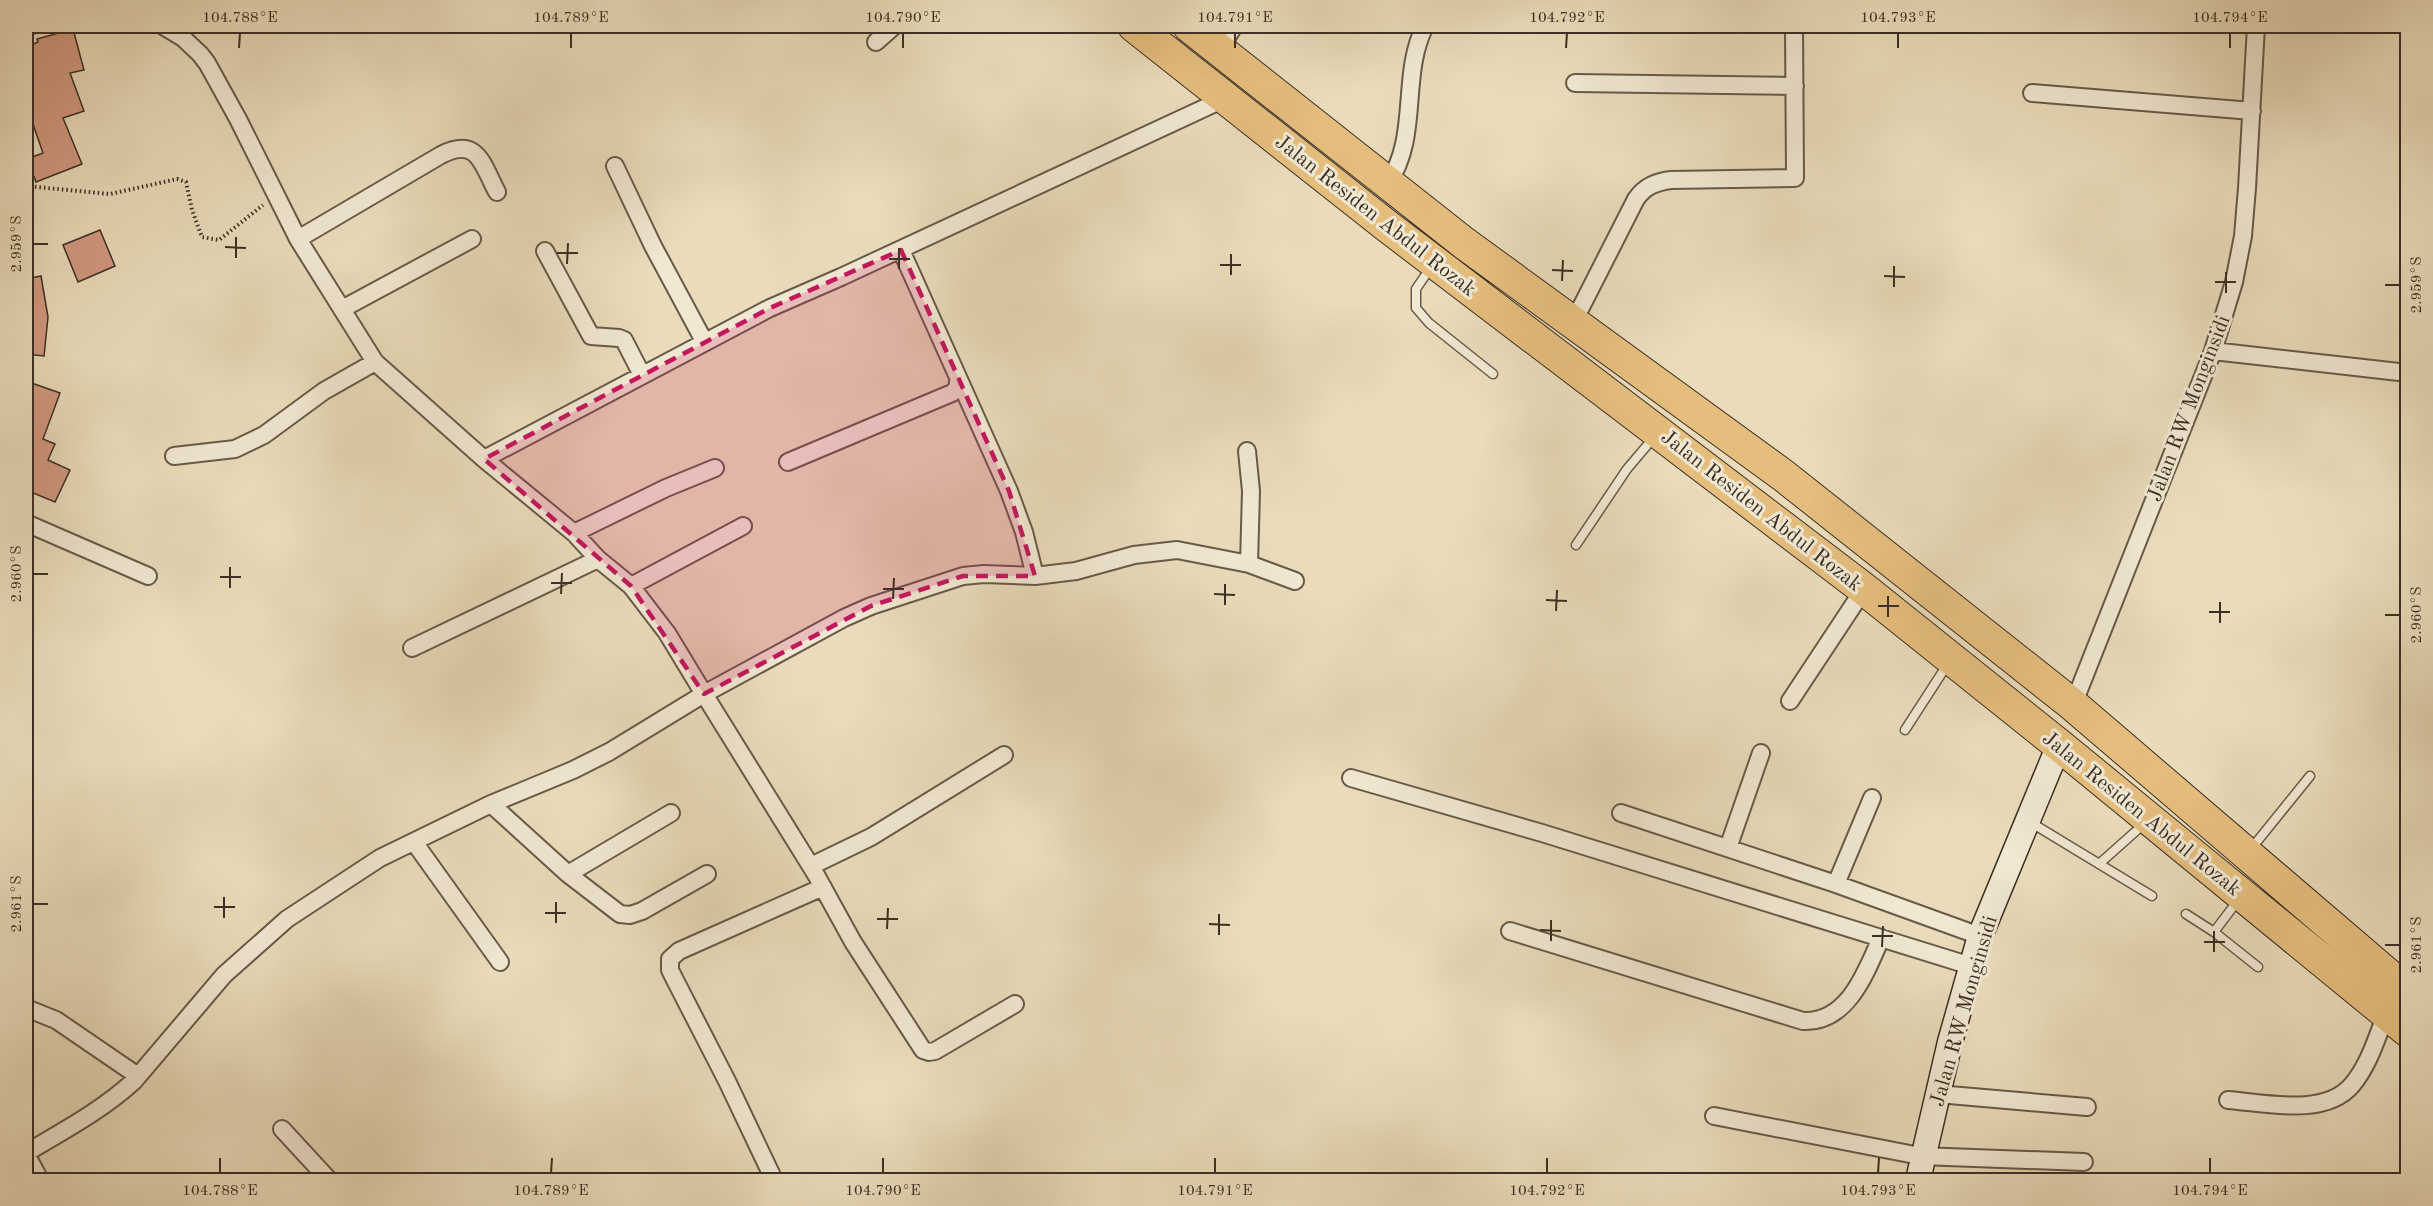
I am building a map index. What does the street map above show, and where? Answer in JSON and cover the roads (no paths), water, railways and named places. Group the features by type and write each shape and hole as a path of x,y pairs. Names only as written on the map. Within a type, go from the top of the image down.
{"highway":[{"name":"Jalan Residen Abdul Rozak","path":"1134,26 1435,262 1864,589 2059,745 2397,1022"},
{"name":"Jalan Residen Abdul Rozak","path":"1189,26 1227,37 1388,183 1464,243 1784,476 2073,705 2408,992"}],"street":[{"path":"26,27 30,26"},
{"path":"163,26 183,38 207,63 298,239 375,362 484,459 574,533 598,559 631,586 667,633 818,877 853,942 926,1052 935,1051 1015,1004"},
{"path":"876,42 894,26"},
{"path":"1388,183 1403,151 1414,50 1425,26"},
{"path":"1574,323 1636,199 1646,189 1659,182 1671,180 1795,178 1794,26"},
{"name":"Jalan RW Monginsidi","path":"2073,705 2213,351 2234,282 2243,236 2256,26"},
{"path":"1575,83 1795,86"},
{"path":"2032,93 2252,111"},
{"path":"484,459 770,308 901,250 1226,98"},
{"path":"298,239 441,155 458,148 471,149 477,154 497,192"},
{"path":"615,166 653,246 704,341"},
{"path":"342,309 472,239"},
{"path":"901,250 1008,491 1024,532 1035,576"},
{"path":"544,251 591,336 624,340 642,375"},
{"path":"2213,351 2408,373"},
{"path":"174,456 235,449 264,435 324,392 375,362"},
{"path":"788,462 952,393 957,389 958,382"},
{"path":"1247,451 1251,491 1249,564"},
{"path":"574,533 666,488 715,468"},
{"path":"26,523 148,576"},
{"path":"631,586 744,526"},
{"path":"40,1180 26,1154 101,1109 138,1076 224,975 287,919 380,858 491,804 573,770 609,752 704,694 813,633 871,606 963,576 984,574 1035,576 1076,571 1157,550 1177,550 1249,564 1294,581"},
{"path":"412,648 598,559"},
{"path":"1790,701 1864,589"},
{"name":"Jalan RW Monginsidi","path":"1918,1180 1916,1155 1938,1095 1950,1042 1980,936 2059,745"},
{"path":"1728,848 1761,753"},
{"path":"774,1180 727,1081 670,970 670,958 679,951 818,877 871,837 1004,755"},
{"path":"1351,778 1542,833 1971,966"},
{"path":"1836,884 1872,798"},
{"path":"491,804 568,874 614,911 626,915 642,911 707,874"},
{"path":"568,874 671,813"},
{"path":"1621,813 1836,884 1980,936"},
{"path":"414,842 500,962"},
{"path":"1510,931 1803,1021 1814,1021 1833,1013 1849,998 1862,980 1881,938"},
{"path":"26,1008 56,1020 138,1076"},
{"path":"2228,1100 2306,1106 2328,1101 2341,1095 2358,1076 2397,1022"},
{"path":"1938,1095 2087,1107"},
{"path":"1714,1116 1916,1155 2084,1162"},
{"path":"282,1129 329,1180"}],"lane":[{"path":"1435,262 1416,290 1416,308 1430,323 1493,374"},
{"path":"1576,545 1627,469 1659,431"},
{"path":"1905,730 1951,659"},
{"path":"2247,854 2310,776"},
{"path":"2099,864 2150,819"},
{"path":"2027,820 2152,896"},
{"path":"2214,932 2242,895"},
{"path":"2187,914 2258,967"}]}
